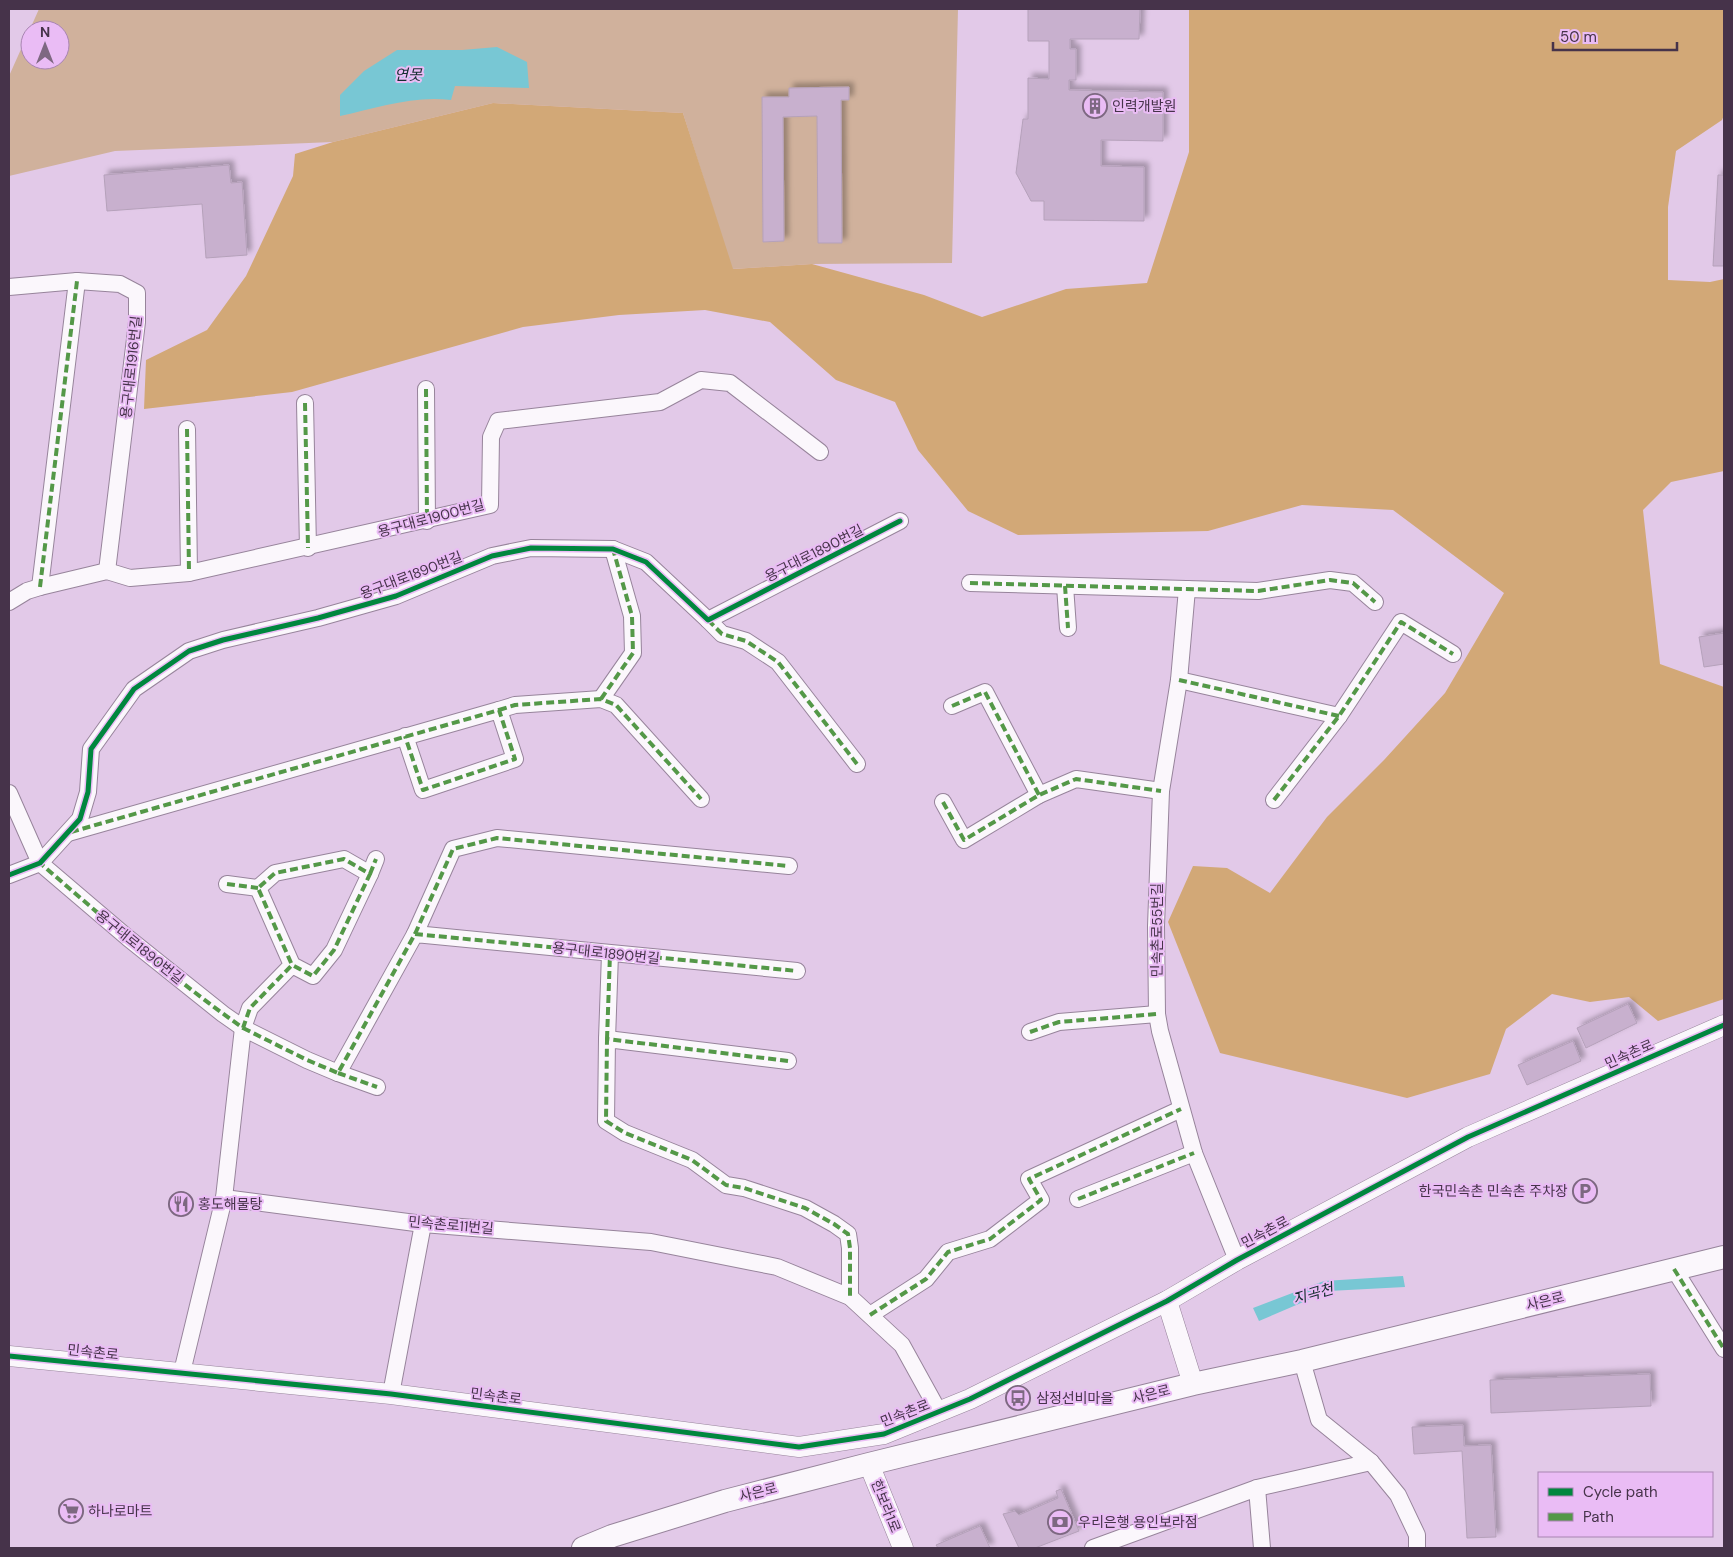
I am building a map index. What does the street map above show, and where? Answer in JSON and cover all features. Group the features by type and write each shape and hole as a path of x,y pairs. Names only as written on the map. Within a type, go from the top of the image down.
{"main road":[{"name":"사은로","path":"583,1548 612,1536 724,1501 868,1464 1193,1384 1302,1361 1724,1257"}],"street":[{"name":"용구대로1916번길","path":"9,287 77,281 120,284 137,293 137,322 107,571"},
{"path":"40,587 77,281"},
{"name":"용구대로1900번길","path":"9,602 27,591 107,571 130,578 189,573 308,548 490,505 491,437 498,421 660,402 701,380 730,383 820,452"},
{"path":"426,389 427,520"},
{"path":"305,403 308,548"},
{"path":"187,429 189,573"},
{"name":"용구대로1890번길","path":"9,875 40,863 80,819 88,792 91,749 134,690 189,651 223,640 318,618 396,596 492,556 530,548 613,549 646,562 708,620 900,521"},
{"path":"601,699 633,653 632,616 613,549"},
{"path":"970,583 1258,591 1330,580 1353,583 1375,602"},
{"path":"1065,586 1068,628"},
{"name":"민속촌로55번길","path":"1187,589 1179,680 1161,791 1156,926 1157,1014 1160,1031 1194,1152 1237,1260"},
{"path":"708,620 722,634 746,641 778,662 857,764"},
{"path":"1274,800 1339,716 1401,622 1453,654"},
{"path":"1179,680 1339,716"},
{"path":"952,706 985,692 1039,795"},
{"path":"66,834 515,705 601,699 616,705 701,798"},
{"path":"405,736 424,790 515,760 500,710"},
{"path":"944,802 964,840 1039,795 1076,779 1161,791"},
{"name":"용구대로1890번길","path":"9,793 40,863 128,938 223,1014 243,1028 307,1060 377,1087"},
{"path":"338,1073 415,934 453,849 497,838 789,866"},
{"path":"258,888 292,965 313,976 334,950 376,859"},
{"path":"228,884 258,888 275,873 344,860 370,874"},
{"name":"용구대로1890번길","path":"415,934 797,971"},
{"path":"610,954 606,1121 625,1133 692,1160 726,1185 744,1188 805,1208 848,1234 850,1248 850,1297"},
{"path":"182,1372 224,1198 243,1028 250,1008 292,965"},
{"path":"1030,1032 1060,1022 1157,1014"},
{"name":"민속촌로","path":"9,1356 391,1394 800,1447 884,1434 970,1399 1167,1301 1237,1260 1468,1137 1724,1025"},
{"path":"607,1039 788,1061"},
{"path":"870,1315 926,1278 948,1252 990,1239 1041,1200 1029,1179 1181,1109"},
{"path":"1078,1199 1194,1152"},
{"name":"민속촌로11번길","path":"224,1198 423,1224 651,1242 777,1267 850,1297 902,1345 939,1412"},
{"path":"391,1394 423,1224"},
{"path":"1674,1270 1724,1349"},
{"path":"1167,1301 1193,1384"},
{"path":"1302,1361 1320,1420 1371,1462 1398,1495 1417,1535 1417,1548"},
{"path":"1093,1548 1257,1488 1371,1462"},
{"name":"한보라1로","path":"868,1464 903,1548"},
{"path":"1257,1488 1262,1548"}],"shaded area":[{"path":"39,9 958,9 952,263 812,264 732,269 683,113 493,103 333,142 115,151 9,176 9,76 20,51 20,70 70,70 70,20 34,20"},
{"path":"1189,9 1724,9 1724,115 1722,120 1676,151 1668,207 1668,280 1710,282 1724,279 1724,471 1671,482 1643,510 1660,664 1724,687 1724,999 1658,1021 1629,997 1590,1002 1552,994 1506,1029 1490,1074 1407,1098 1220,1053 1168,922 1193,866 1227,868 1270,893 1327,817 1384,760 1445,693 1504,593 1393,510 1302,505 1208,531 1018,535 968,511 918,450 895,402 836,380 770,322 705,310 619,315 523,327 292,392 144,409 146,360 207,330 246,276 293,176 295,154 333,142 493,103 683,113 733,269 812,264 924,295 982,317 1066,289 1147,283 1189,152"}],"water":[{"name":"연못","path":"497,47 527,62 529,88 455,86 451,100 423,99 409,101 340,116 340,95 364,71 397,50 462,50"},
{"name":"지곡천","path":"1403,1276 1405,1287 1329,1291 1259,1321 1253,1308 1324,1281"}],"building":[{"name":"인력개발원","path":"1028,9 1140,9 1139,39 1070,39 1070,49 1076,49 1076,80 1069,80 1069,90 1163,92 1163,141 1101,140 1101,166 1144,167 1144,221 1044,220 1044,201 1031,201 1016,173 1023,119 1028,119 1028,78 1049,79 1049,41 1028,41"},
{"path":"849,87 849,100 841,100 842,243 818,243 817,116 783,117 784,241 763,242 762,97 789,97 789,88"},
{"path":"229,165 231,183 242,182 247,255 206,258 202,204 107,211 104,175"},
{"path":"1718,175 1724,175 1724,266 1713,266"},
{"path":"1724,633 1724,664 1704,667 1699,637"},
{"path":"1628,1004 1637,1023 1586,1048 1577,1028"},
{"path":"1573,1041 1581,1061 1527,1085 1518,1065"},
{"path":"1650,1374 1651,1406 1491,1413 1490,1380"},
{"path":"1463,1425 1464,1446 1491,1445 1496,1537 1467,1538 1462,1451 1414,1454 1412,1427"},
{"path":"1061,1489 1079,1531 1035,1548 1019,1548 1003,1514 1015,1511 1019,1515 1058,1498 1056,1491"},
{"path":"980,1526 990,1548 938,1548 936,1545"}],"marked path":[{"path":"40,587 77,281"},
{"path":"426,389 427,521"},
{"path":"305,403 308,548"},
{"path":"187,429 189,573"},
{"path":"601,699 633,653 632,616 613,549"},
{"path":"970,583 1258,591 1330,580 1353,583 1375,602"},
{"path":"1065,586 1068,628"},
{"path":"708,620 722,634 746,641 778,662 857,764"},
{"path":"1274,800 1339,716 1401,622 1453,654"},
{"path":"1179,680 1339,716"},
{"path":"952,706 985,692 1039,795"},
{"path":"499,710 515,705 601,699 616,705 701,799"},
{"path":"71,832 499,710 515,759 423,790 405,736"},
{"path":"943,802 964,840 1039,795 1076,779 1161,791"},
{"path":"415,934 453,849 497,838 789,866"},
{"path":"42,861 40,863 140,948 243,1028 250,1008 292,965 258,888 275,873 344,859 370,874 334,950 313,976 292,965"},
{"path":"370,874 376,859"},
{"path":"227,884 258,888"},
{"path":"243,1028 307,1060 338,1073 415,934 797,971"},
{"path":"607,1039 610,954"},
{"path":"1030,1032 1059,1022 1157,1014"},
{"path":"788,1061 607,1039 606,1121 625,1133 692,1160 726,1185 744,1188 805,1208 848,1234 850,1248 850,1297"},
{"path":"338,1073 377,1087"},
{"path":"870,1315 926,1279 948,1252 990,1239 1041,1200 1029,1179 1181,1109"},
{"path":"1078,1199 1194,1153"},
{"path":"1674,1269 1724,1349"}],"cycle path":[{"path":"9,875 40,863 80,819 88,792 91,749 134,689 189,651 223,640 318,618 396,596 492,556 531,548 613,549 646,562 708,620 900,521"},
{"path":"9,1356 391,1394 799,1447 884,1434 970,1399 1167,1301 1237,1260 1468,1137 1724,1025"}],"place":[{"name":"인력개발원","path":"1095,106"},
{"name":"한국민속촌 민속촌 주차장","path":"1585,1191"},
{"name":"홍도해물탕","path":"181,1204"},
{"name":"삼정선비마을","path":"1018,1398"},
{"name":"하나로마트","path":"71,1511"},
{"name":"우리은행 용인보라점","path":"1060,1522"}]}
